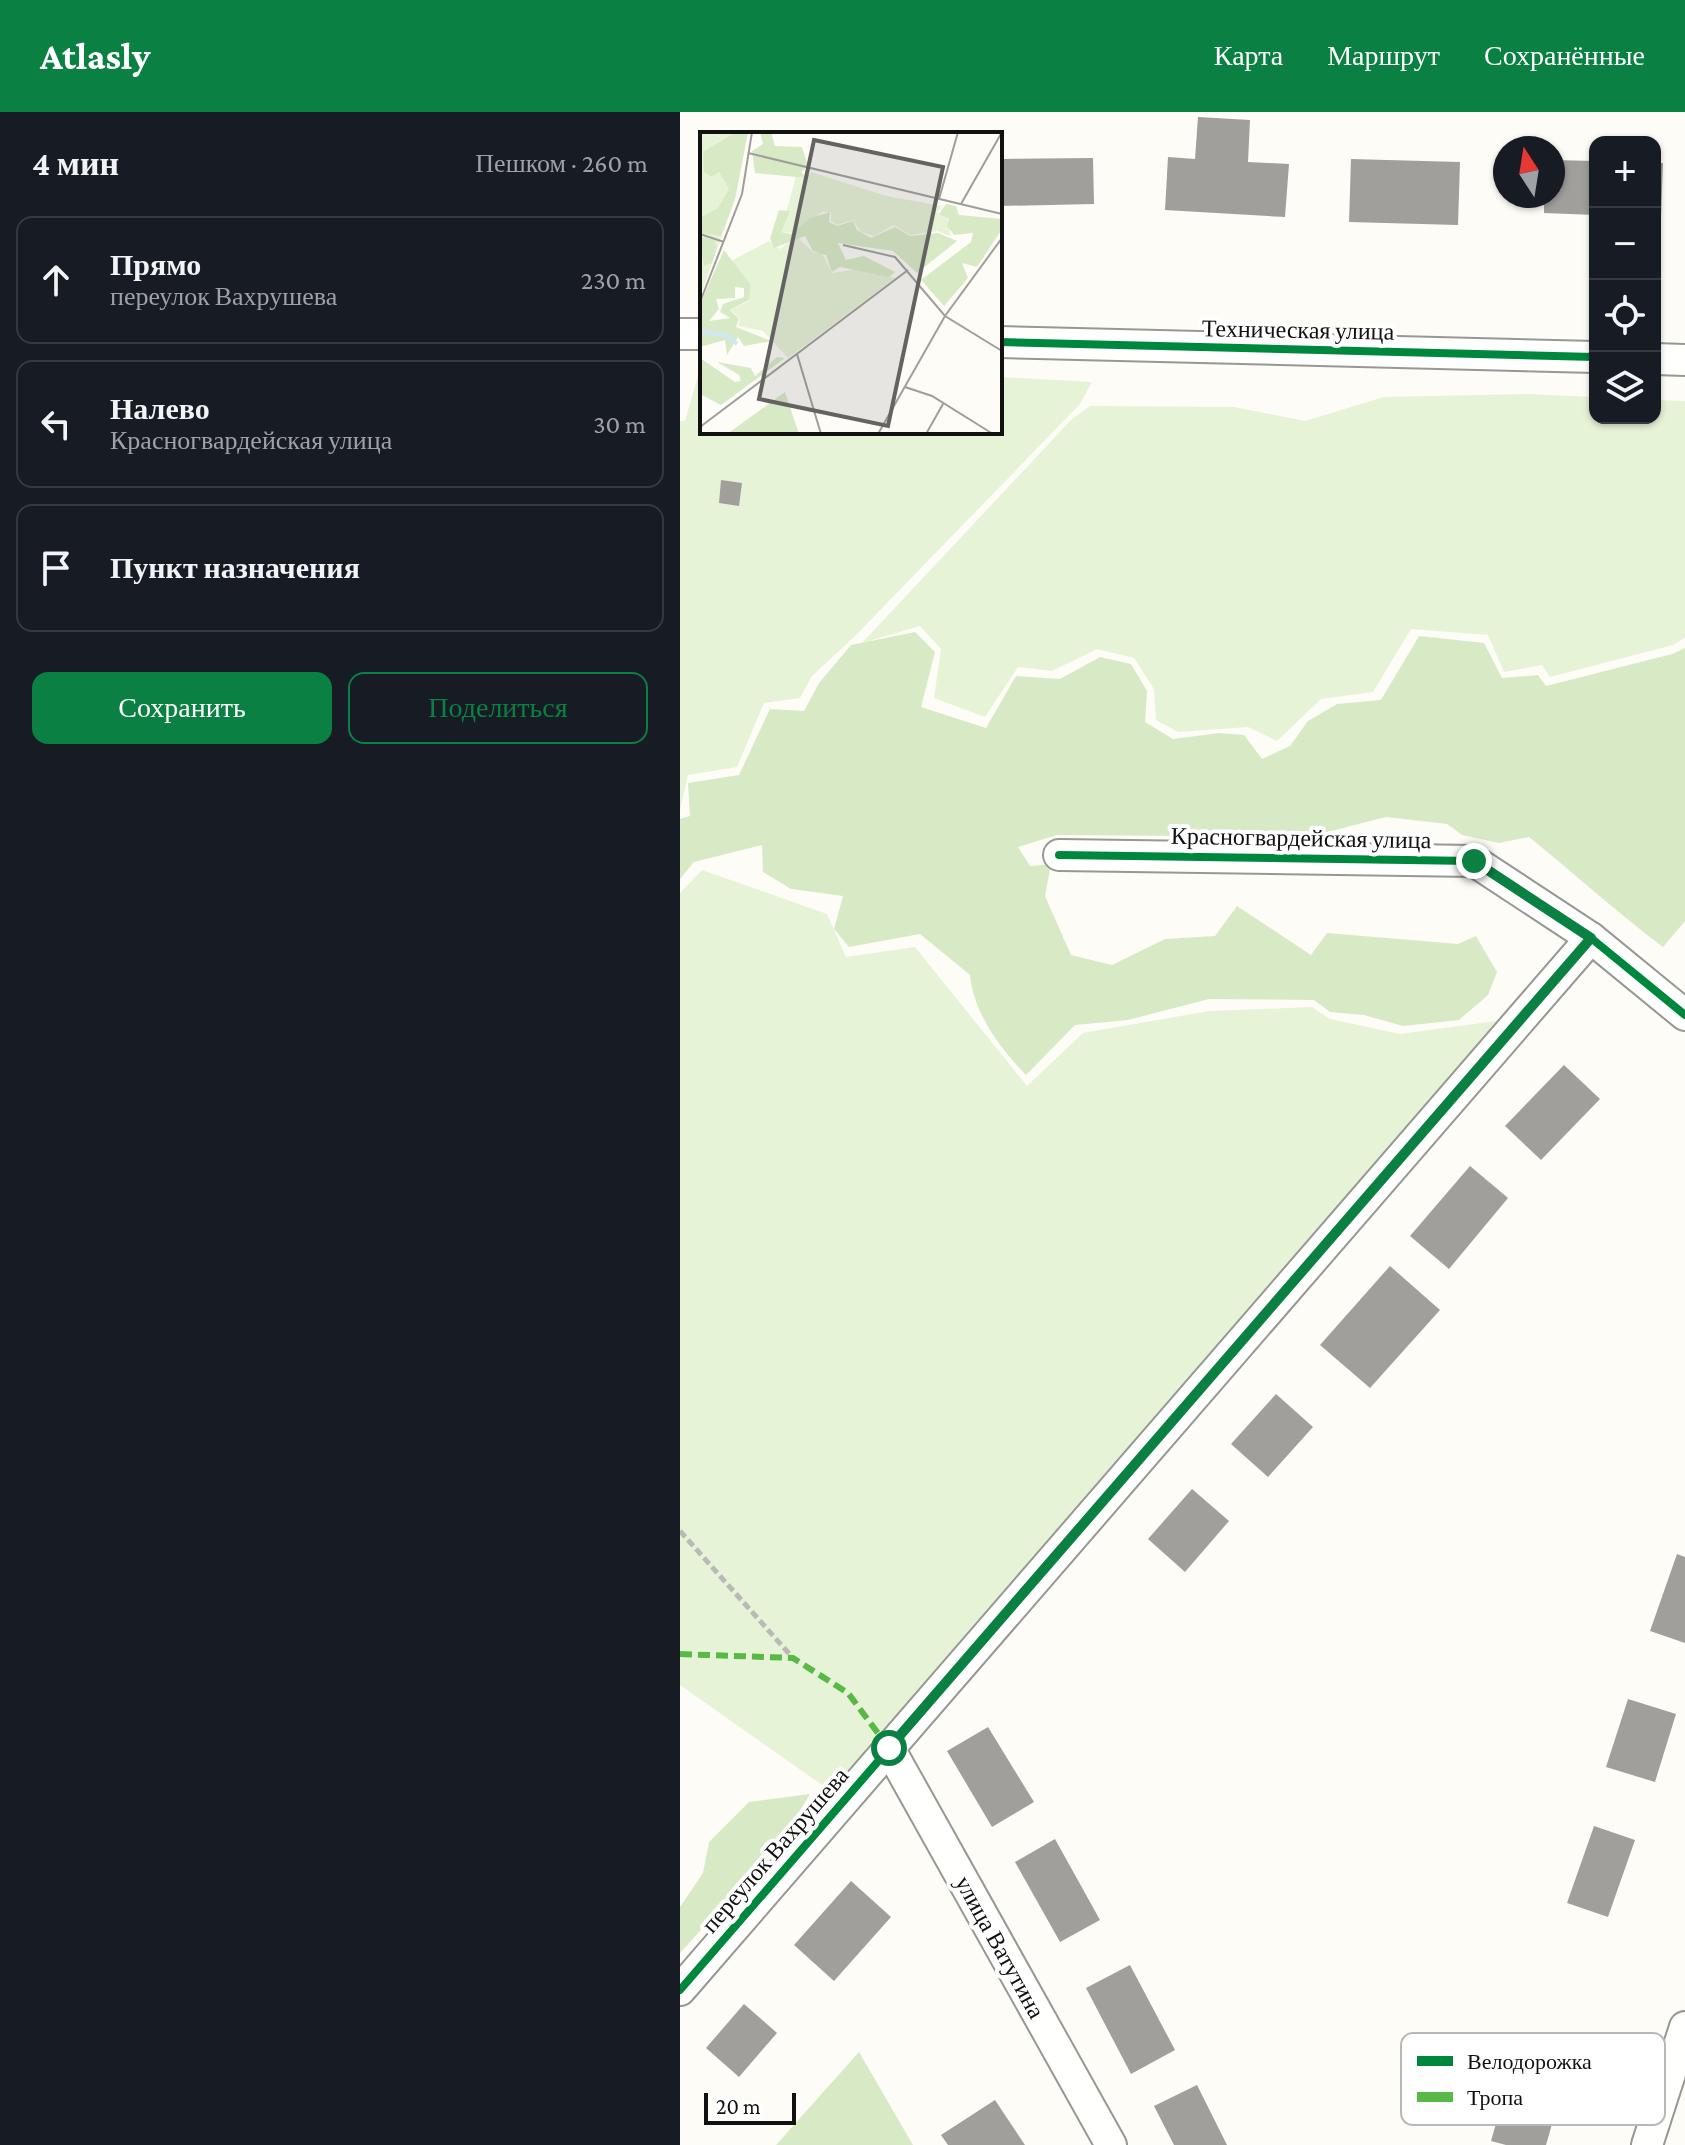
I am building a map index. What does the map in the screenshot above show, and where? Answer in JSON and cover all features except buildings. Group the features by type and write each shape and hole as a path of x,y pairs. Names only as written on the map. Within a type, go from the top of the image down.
{"street":[{"name":"Техническая улица","path":"1002,342 1589,357"},
{"path":"1661,359 1685,360"},
{"name":"Красногвардейская улица","path":"1059,855 1474,861 1591,938 1685,1015"},
{"name":"переулок Вахрушева","path":"680,1990 1591,938"},
{"name":"улица Ватутина","path":"889,1748 1111,2145"},
{"path":"1665,2089 1685,2027"},
{"path":"1647,2145 1653,2125"}],"path":[{"path":"680,1531 793,1658"}],"green space":[{"path":"700,369 700,434 1002,434 1002,377 1092,382 1080,404 855,636 812,676 800,698 764,703 737,767 688,775 680,811 680,421 685,421"},
{"path":"1529,394 1589,397 1589,424 1661,424 1661,400 1685,401 1685,638 1673,645 1550,677 1542,665 1504,672 1488,635 1411,629 1373,692 1321,699 1277,741 1248,727 1178,732 1156,720 1154,689 1134,658 1097,649 1052,671 1018,667 985,717 934,698 941,649 920,626 862,643 1071,420 1090,406 1234,407 1305,421 1384,397"},
{"path":"915,632 935,652 921,707 986,728 1016,676 1060,679 1100,657 1131,664 1147,691 1145,722 1173,739 1219,733 1244,735 1262,759 1290,746 1308,721 1337,704 1381,700 1419,636 1484,643 1502,678 1538,675 1546,686 1685,648 1685,921 1663,947 1529,837 1499,843 1462,835 1447,824 1386,817 1308,837 1057,835 1018,847 1030,866 1051,864 1045,896 1071,955 1112,965 1165,939 1215,936 1237,906 1311,955 1327,933 1458,944 1476,936 1497,972 1488,995 1459,1020 1403,1026 1364,1015 1330,1012 1314,1000 1209,999 1128,1020 1075,1025 1026,1075 990,1030 977,1003 970,975 920,934 849,947 834,929 843,896 791,889 763,872 762,845 694,862 680,879 680,819 690,816 688,783 739,775 770,709 804,711 819,683 851,645"},
{"path":"702,870 827,914 846,957 915,947 1027,1086 1083,1033 1209,1011 1312,1007 1330,1019 1400,1034 1504,1020 832,1792 680,1685 680,893"},
{"path":"810,1794 781,1842 680,1953 680,1907 703,1873 709,1842 749,1802"},
{"path":"859,2052 913,2145 776,2145"}],"marked path":[{"path":"680,1654 793,1658 848,1693 889,1748"}],"cycle path":[{"path":"1002,342 1589,357"},
{"path":"1059,855 1474,861 1591,938 1685,1015"},
{"path":"680,1990 1591,938"}],"route":[{"path":"889,1748 1591,938 1474,861"}]}
